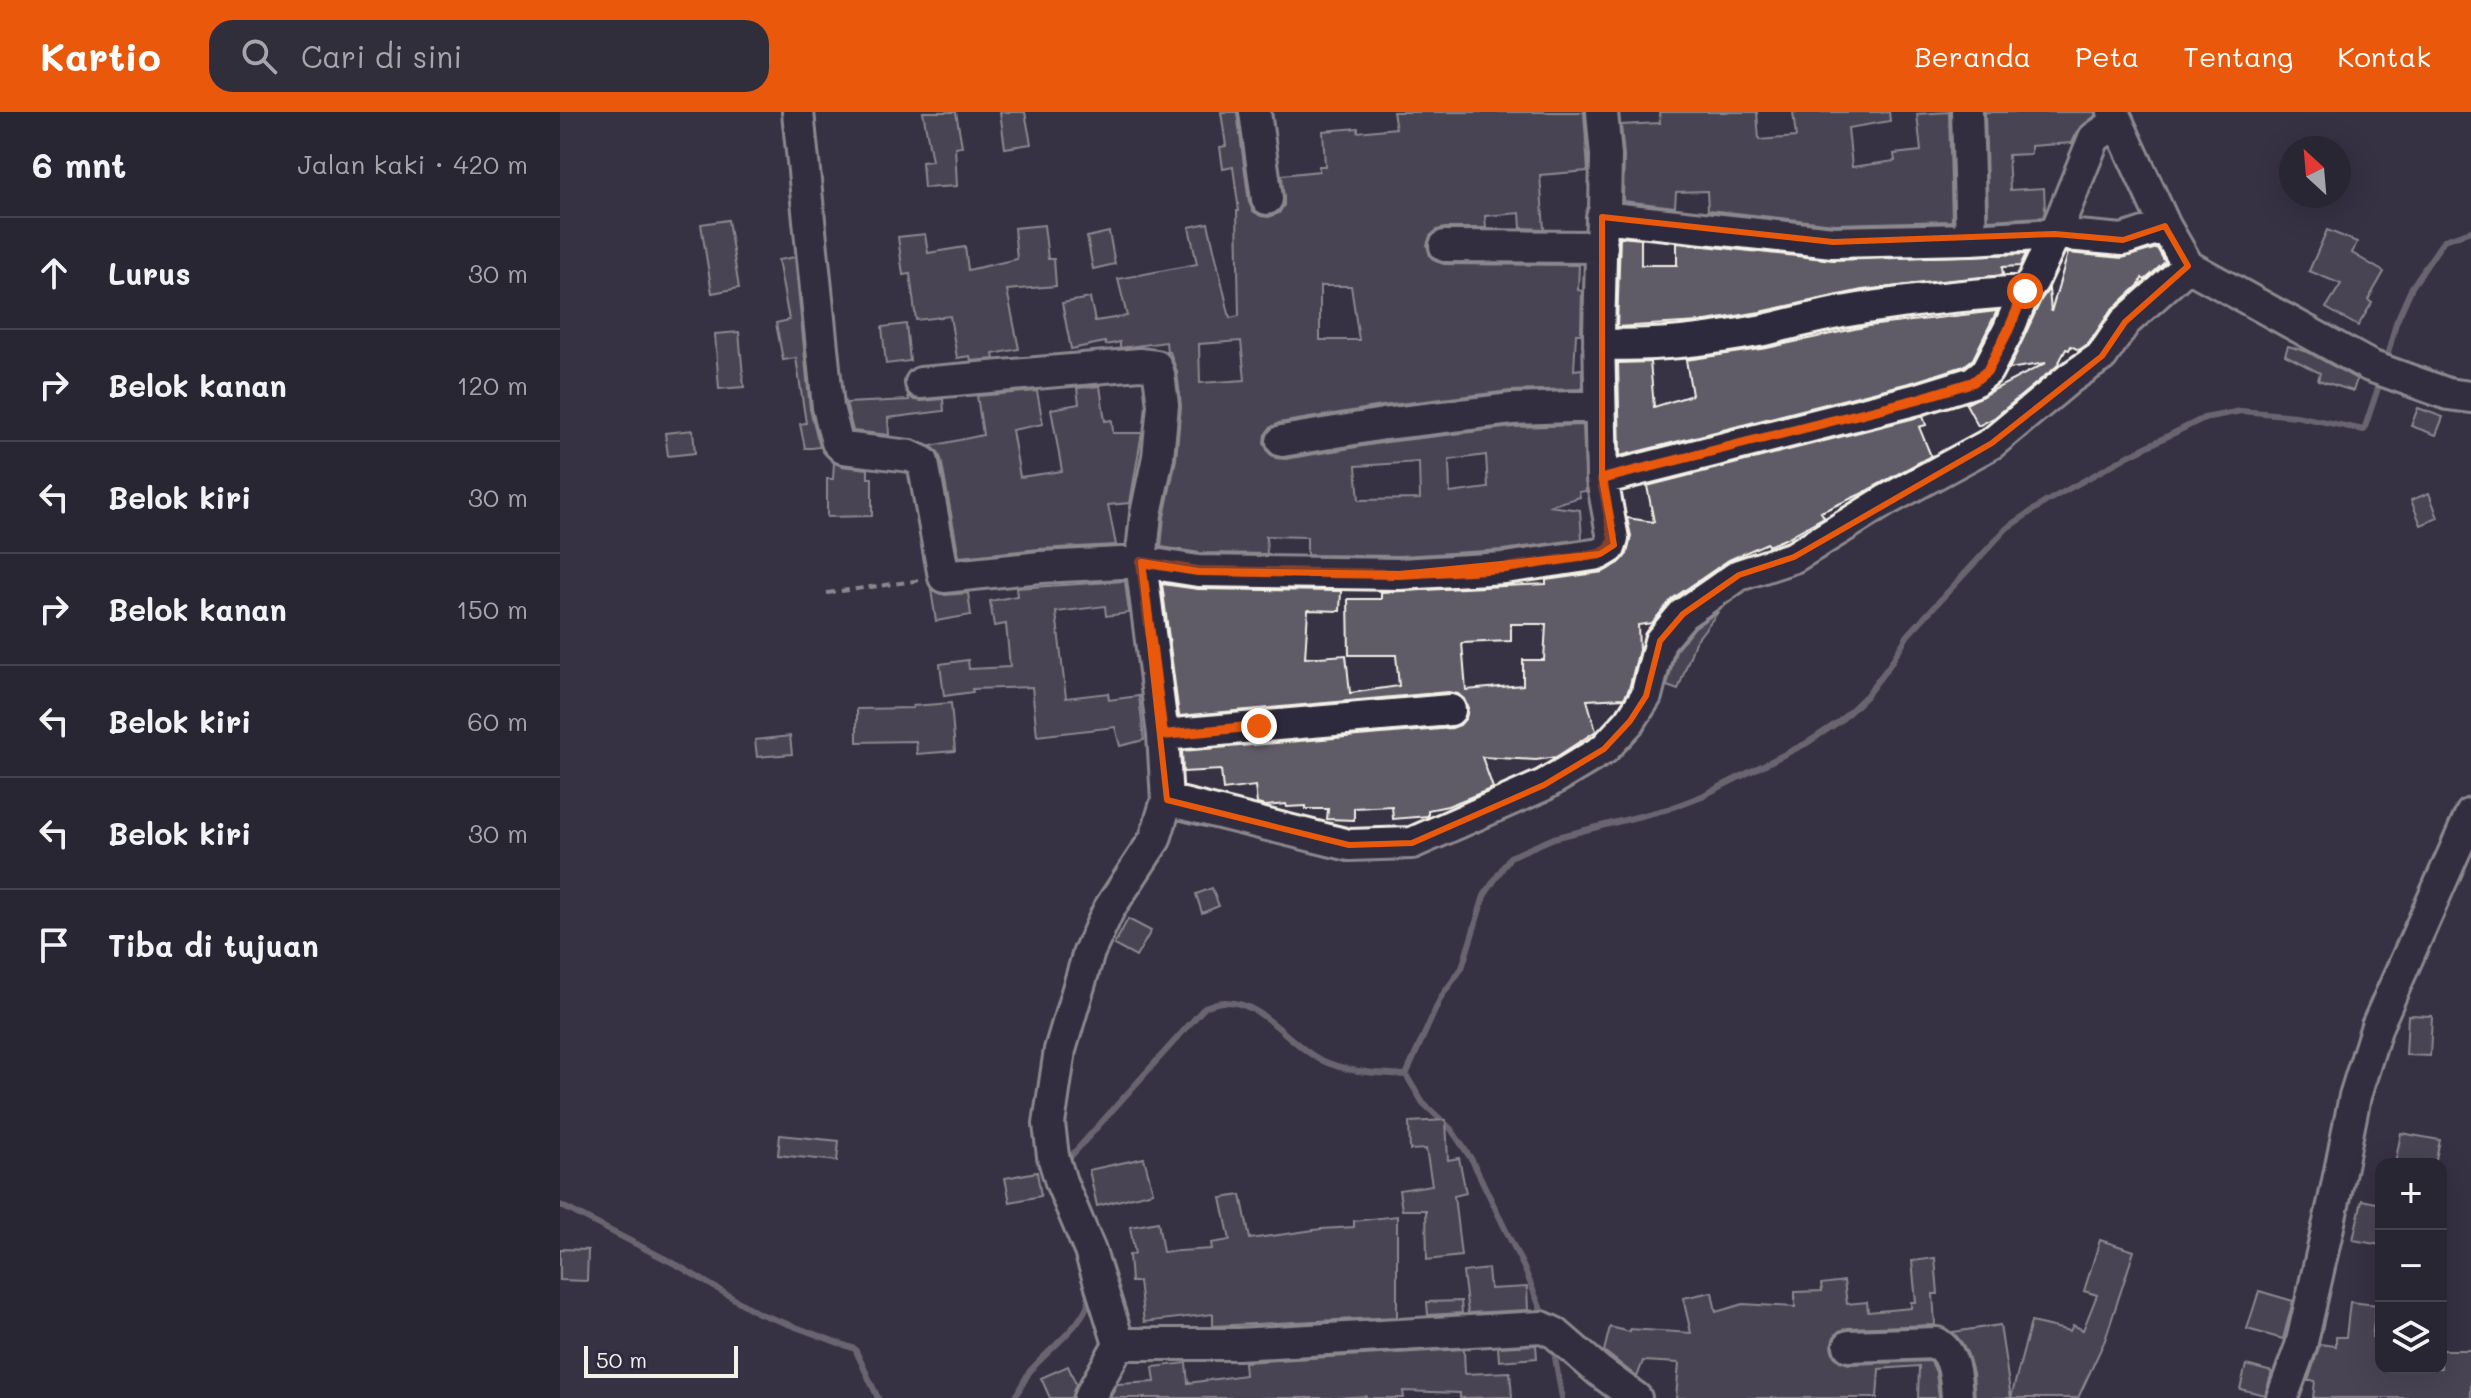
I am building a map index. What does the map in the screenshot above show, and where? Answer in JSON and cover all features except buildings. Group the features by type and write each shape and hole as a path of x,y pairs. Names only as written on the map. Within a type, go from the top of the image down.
{"street":[{"path":"798,112 828,407 837,442 843,448 910,456 923,462 944,577 1041,567 1141,562 1198,571 1400,574 1505,568 1600,554 1610,548 1613,539 1602,479 1600,406 1599,344 1606,156 1602,112"},
{"path":"1255,112 1267,199"},
{"path":"1967,112 1971,239"},
{"path":"1602,479 1918,399 1973,382 1987,371 2025,291 2033,281 2050,235 2094,138 2115,117 2177,246"},
{"path":"1445,246 1602,232 1833,242 2050,235 2177,246 2370,366 2448,394 2471,397"},
{"path":"1167,800 1349,845 1412,843 1544,785 1604,749 1630,721 1646,696 1660,641 1683,614 1739,575 1794,557 1885,501 1992,443 2070,378 2102,356 2177,246"},
{"path":"1599,344 1638,346 1700,340 1763,330 1841,312 1952,296 2025,291"},
{"path":"921,383 1140,364 1156,366 1159,374 1163,405 1141,562 1163,735 1167,800 1155,839 1109,909 1089,952 1060,1050 1049,1124 1057,1169 1090,1251 1119,1344 1089,1398"},
{"path":"1282,441 1384,424 1512,409 1600,406"},
{"path":"1163,735 1450,710"},
{"path":"2282,1398 2301,1346 2355,1096 2377,1026 2471,814"},
{"path":"1119,1344 1238,1344 1542,1327 1555,1333 1636,1398"},
{"path":"1849,1346 1937,1343 1947,1349 1950,1356 1957,1398"}],"path":[{"path":"827,593 944,577"}],"highlighted area":[{"path":"1602,217 1833,242 2055,234 2123,240 2165,226 2188,266 2125,322 2102,356 1992,443 1794,557 1739,575 1683,614 1660,641 1646,696 1630,721 1604,749 1544,785 1412,843 1349,845 1167,800 1141,562 1198,571 1400,574 1600,554 1614,545 1602,479"}],"waterway":[{"path":"2386,361 2396,323 2412,287 2444,240 2471,231"},
{"path":"1544,1317 1472,1160 1451,1129 1423,1103 1406,1075 1441,997 1462,968 1484,896 1510,857 1554,838 1668,809 1702,796 1807,743 1840,721 1866,696 1908,635 2007,528 2047,501 2130,455 2204,418 2241,411 2296,416 2364,430 2381,379"},
{"path":"1064,1164 1205,1007 1216,1003 1237,1003 1250,1008 1308,1052 1330,1064 1362,1072 1406,1075"},
{"path":"560,1205 679,1266 758,1313 855,1349 878,1398"},
{"path":"1014,1398 1030,1371 1083,1314 1090,1293"},
{"path":"1553,1346 1562,1398"}],"route":[{"path":"1259,726 1163,735 1141,562 1198,571 1400,574 1505,568 1600,554 1610,548 1613,539 1602,479 1918,399 1973,382 1987,371 2025,291"}]}
